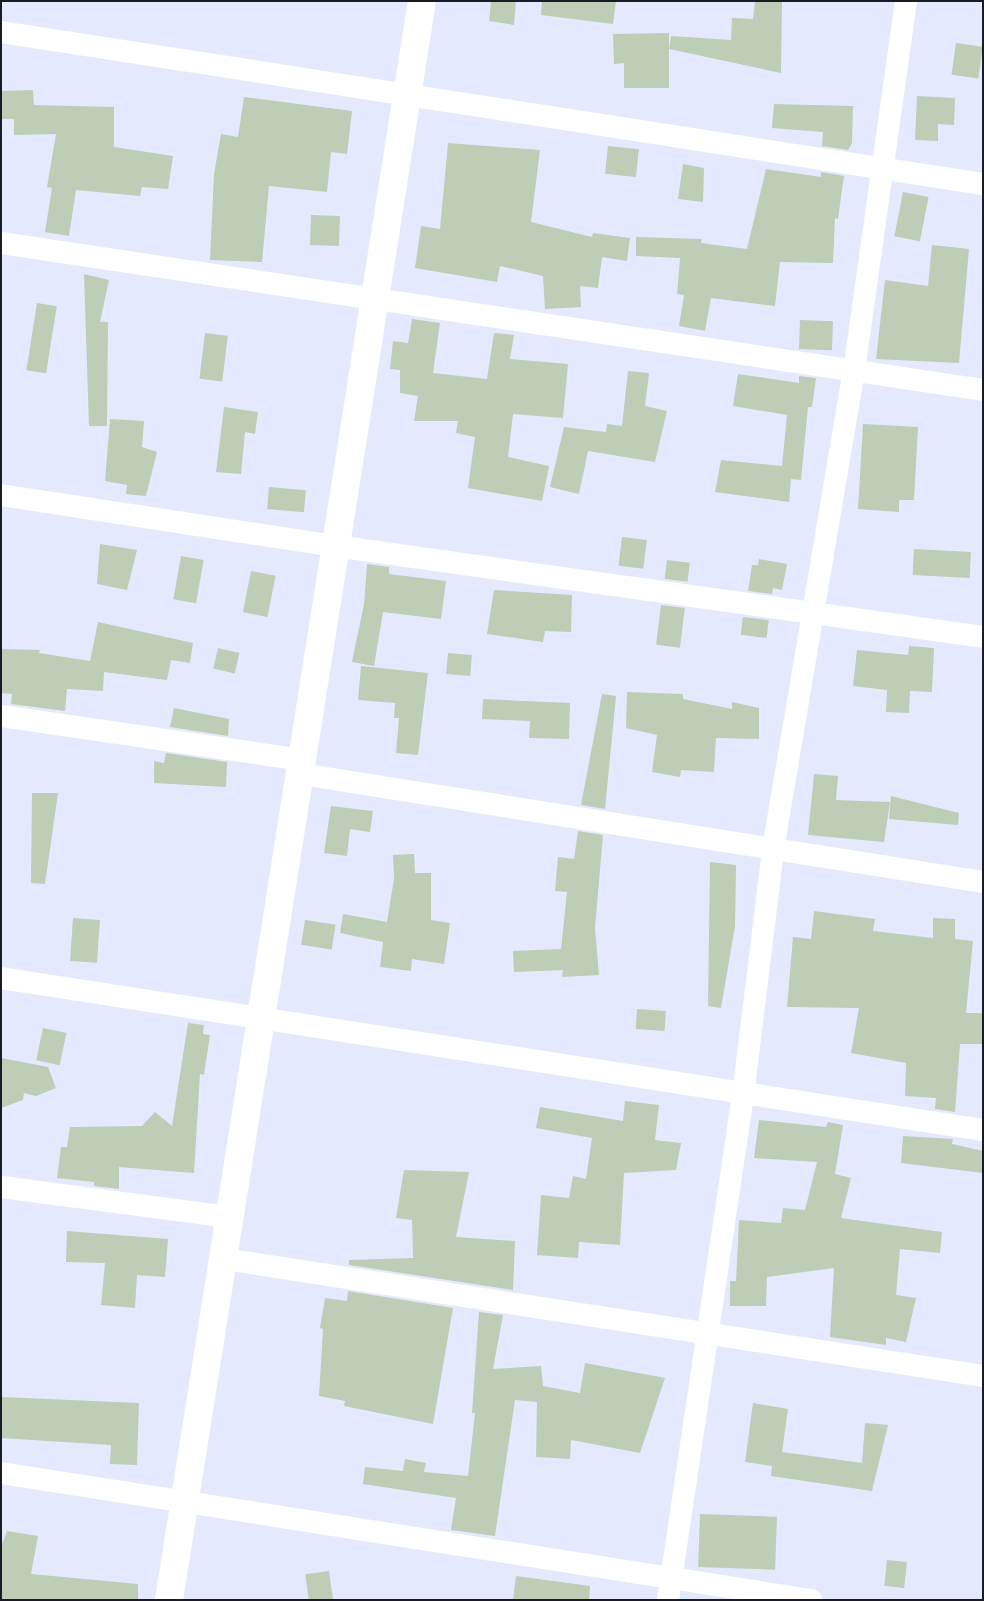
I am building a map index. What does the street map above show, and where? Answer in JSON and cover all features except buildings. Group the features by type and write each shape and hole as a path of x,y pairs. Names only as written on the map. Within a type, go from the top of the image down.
{"street":[{"path":"169,1600 422,1"},
{"path":"669,1589 743,1095 773,849 854,371 881,168 906,1"},
{"path":"1,32 408,93 983,184"},
{"path":"1,243 983,390"},
{"path":"1,495 335,546 983,637"},
{"path":"1,716 773,849 983,882"},
{"path":"1,978 743,1095 983,1130"},
{"path":"1,1187 230,1217"},
{"path":"224,1259 707,1336 983,1376"},
{"path":"1,1473 184,1503 669,1589 811,1600"}]}
